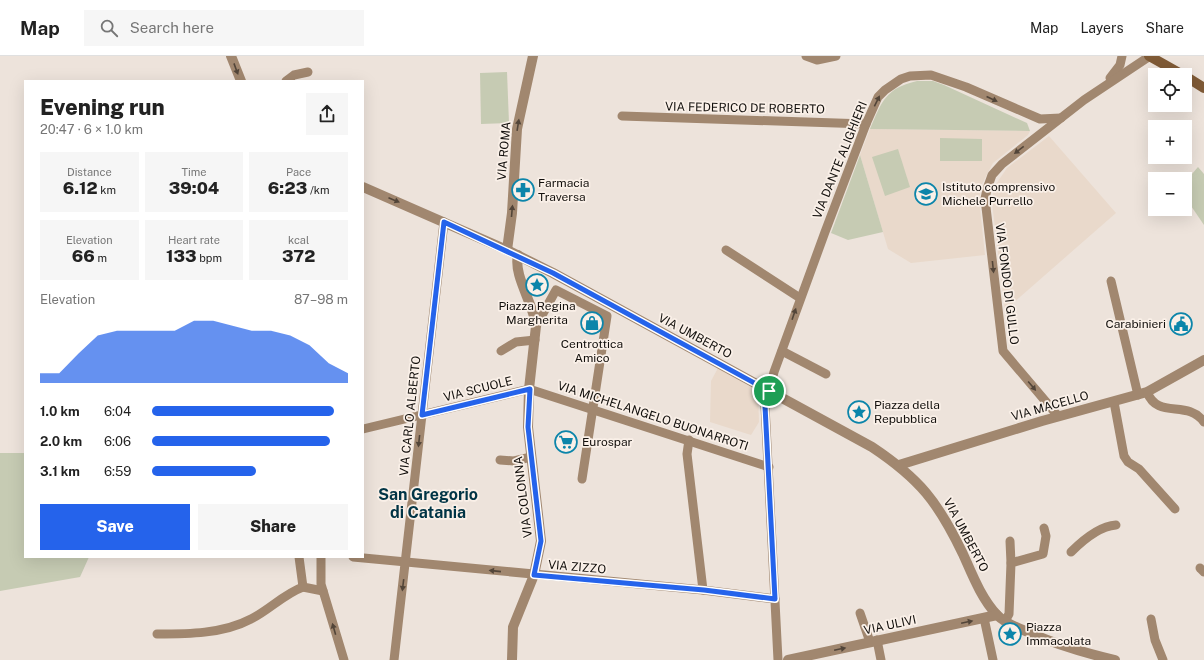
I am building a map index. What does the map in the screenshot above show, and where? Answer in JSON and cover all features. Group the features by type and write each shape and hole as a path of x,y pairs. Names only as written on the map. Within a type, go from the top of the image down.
{"main road":[{"path":"1149,56 1170,68"},
{"path":"1192,81 1204,88"}],"street":[{"path":"231,56 241,80"},
{"name":"VIA ROMA","path":"507,250 512,213 517,129 533,56"},
{"path":"806,56 817,60 836,56"},
{"path":"1098,91 1117,71 1122,56"},
{"path":"1098,91 1149,56"},
{"path":"287,80 294,75 308,72"},
{"name":"VIA DANTE ALIGHIERI","path":"778,660 765,406 800,298 866,124 878,97 901,79 923,75 943,78 960,84 1027,115 1040,119 1061,118"},
{"name":"VIA FONDO DI GULLO","path":"1058,416 1003,351 986,213 987,189 992,176 1002,164 1098,91"},
{"path":"1027,115 1036,123 1038,136"},
{"name":"VIA FEDERICO DE ROBERTO","path":"622,116 866,124"},
{"path":"364,188 507,250"},
{"name":"VIA CARLO ALBERTO","path":"394,660 444,222"},
{"name":"VIA UMBERTO","path":"507,250 566,280 834,425 899,465 923,488 941,512 982,595 1001,618"},
{"path":"726,250 800,298"},
{"name":"VIA COLONNA","path":"512,660 513,627 534,575 541,541 528,427 536,326 535,316 518,267 518,255"},
{"path":"1111,281 1143,393 1160,407 1192,411 1204,422"},
{"path":"536,326 556,290 607,316 582,479"},
{"path":"501,351 516,342 535,340"},
{"path":"782,351 826,374"},
{"name":"VIA MACELLO","path":"899,465 1058,416 1143,393 1204,360"},
{"name":"VIA SCUOLE","path":"364,429 530,389"},
{"name":"VIA MICHELANGELO BUONARROTI","path":"530,389 592,408 768,467"},
{"path":"1114,402 1124,456 1128,462 1139,469 1175,509"},
{"path":"689,440 687,454 704,590"},
{"path":"500,460 514,461 531,457"},
{"path":"1071,552 1081,542 1099,531 1116,525"},
{"path":"1011,563 1043,554 1046,542 1044,528"},
{"path":"1001,618 1009,614 1011,563 1010,541"},
{"path":"299,558 300,588"},
{"path":"321,558 321,584 344,660"},
{"name":"VIA ZIZZO","path":"364,558 704,590 775,599"},
{"path":"157,634 206,631 233,626 250,620 300,588 324,594"},
{"path":"860,613 874,641 881,660"},
{"path":"984,618 993,660"},
{"name":"VIA ULIVI","path":"788,660 984,618 1001,618"},
{"path":"1001,618 1059,645 1115,660"},
{"path":"1151,619 1155,640 1163,660"}],"shaded area":[{"name":"Istituto comprensivo Michele Purrello","path":"870,129 1030,131 1028,135 993,163 982,184 979,199 985,255 911,263 888,249 860,155"},
{"path":"1049,136 1116,213 1005,310 992,203 993,193 996,184 1007,168"},
{"path":"718,368 758,391 759,422 751,435 710,422 711,381"}],"green space":[{"path":"507,72 509,123 481,124 480,73"},
{"path":"917,81 933,81 944,85 1027,123 1030,131 870,129 886,97 898,88"},
{"path":"940,138 982,139 982,161 940,161"},
{"path":"898,149 910,187 885,196 872,157"},
{"path":"860,155 883,232 848,240 831,233"},
{"path":"1198,167 1204,174 1204,225 1192,207 1192,174"},
{"path":"0,453 24,453 24,558 89,558 80,577 0,591"}],"place":[{"name":"Farmacia Traversa","path":"523,190"},
{"name":"Istituto comprensivo Michele Purrello","path":"926,194"},
{"name":"Piazza Regina Margherita","path":"537,285"},
{"name":"Centrottica Amico","path":"592,323"},
{"name":"Carabinieri","path":"1181,324"},
{"name":"Piazza della Repubblica","path":"859,412"},
{"name":"Eurospar","path":"566,442"},
{"name":"Piazza Immacolata","path":"1010,634"}],"district":[{"name":"San Gregorio di Catania","path":"428,503"}],"route":[{"path":"444,222 507,250 553,273 769,391 765,406 775,599 704,590 534,575 541,541 528,427 530,389 422,415 444,222"}]}
